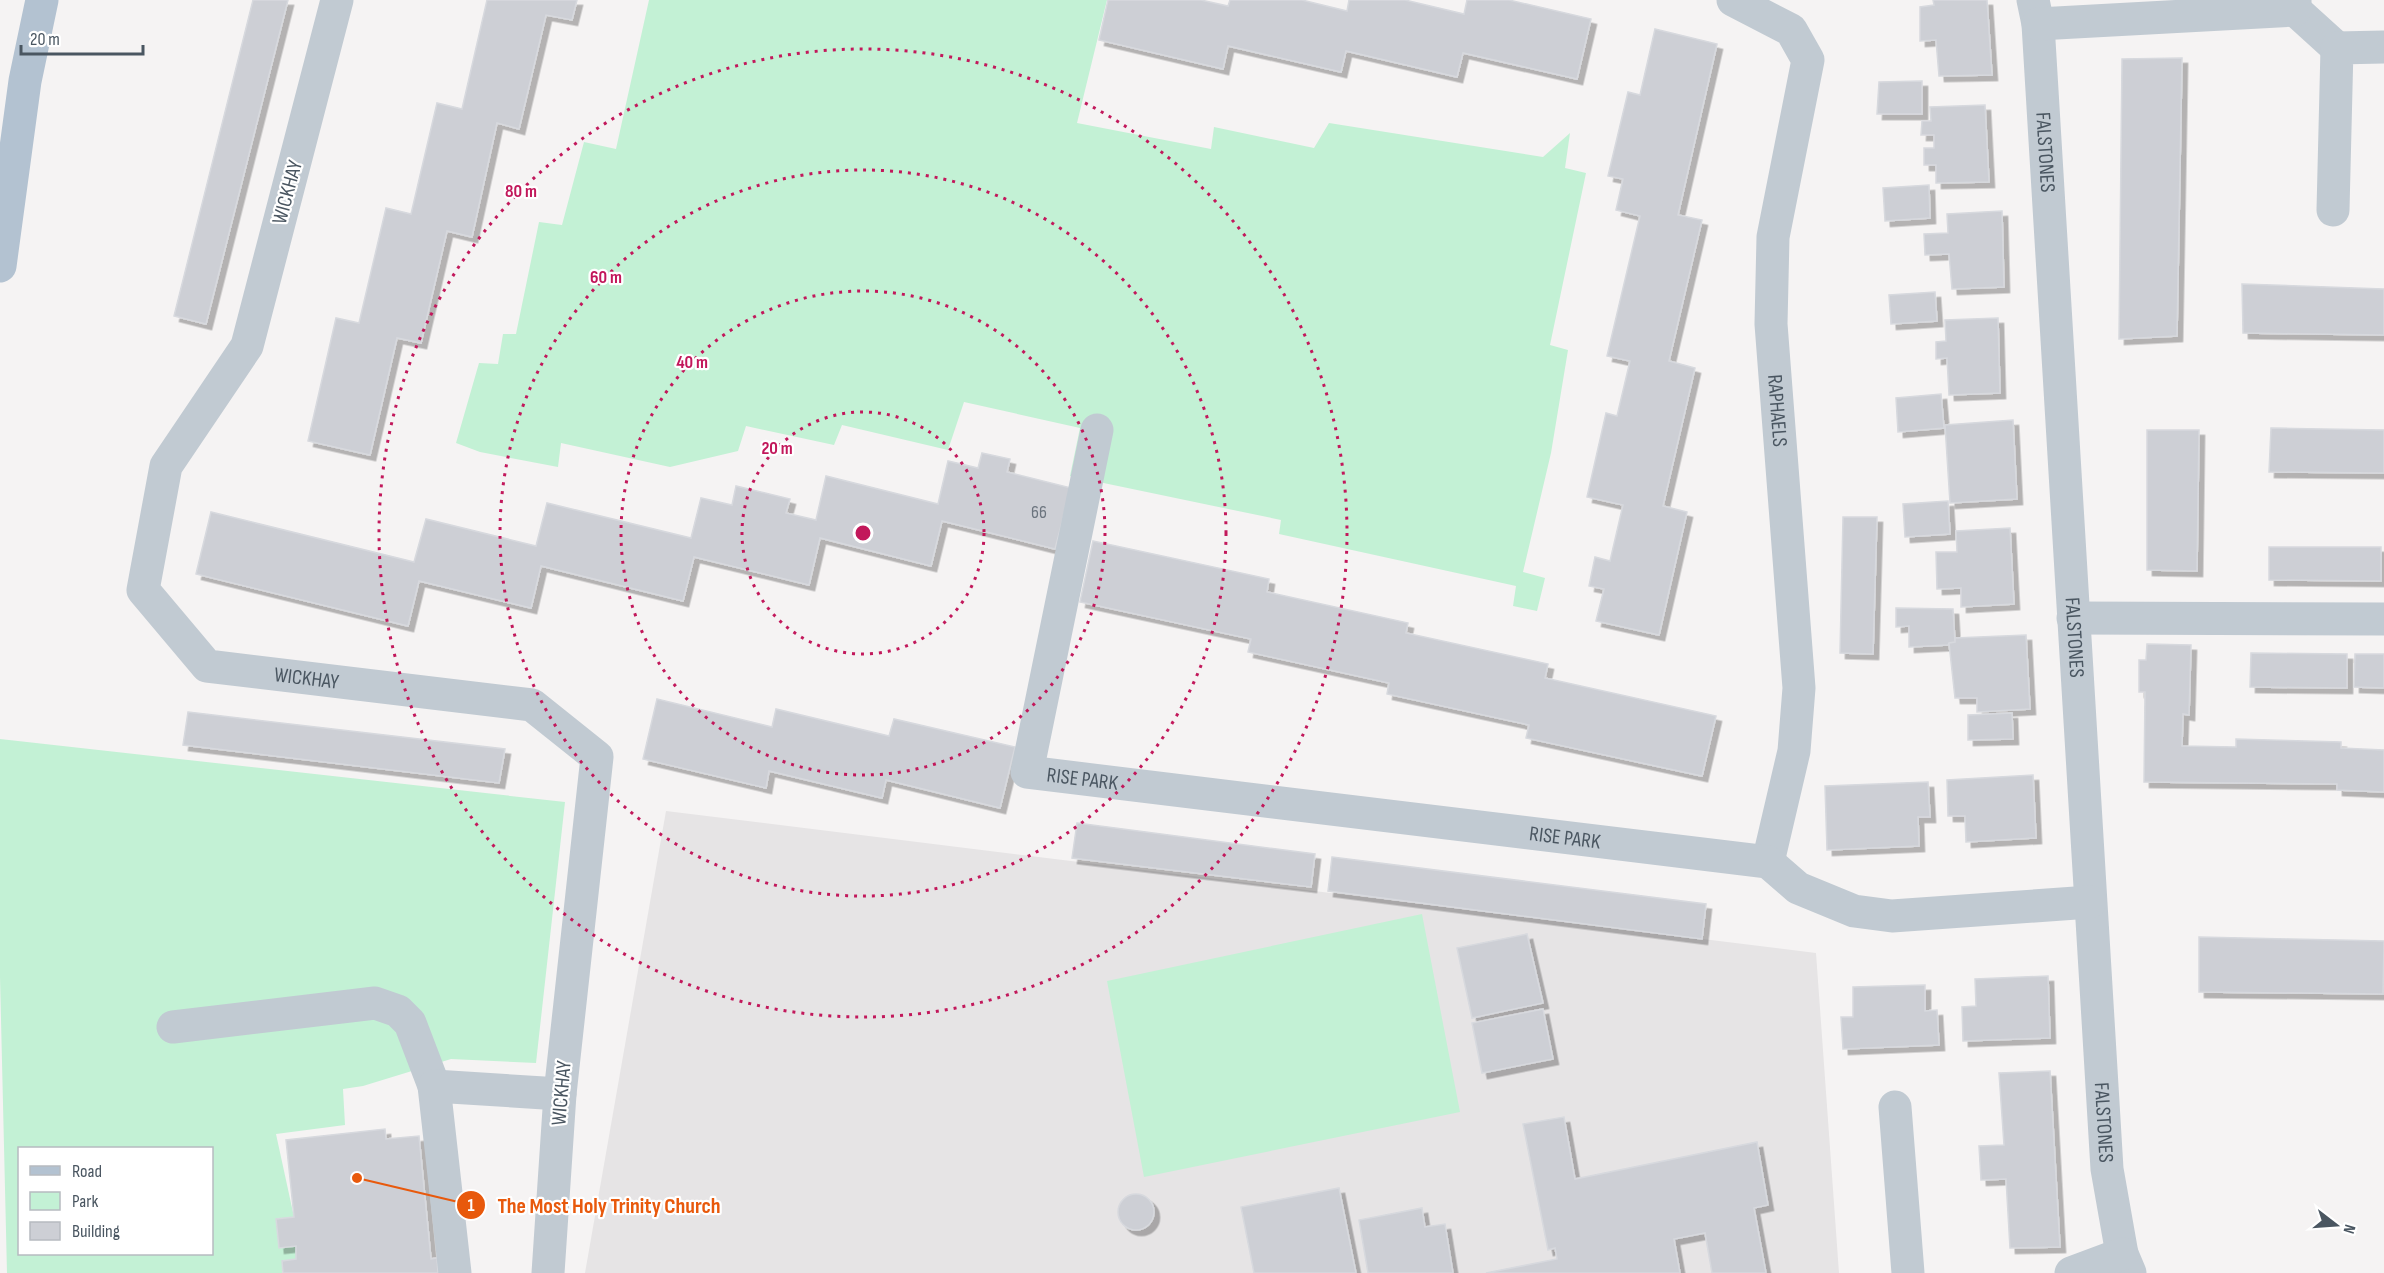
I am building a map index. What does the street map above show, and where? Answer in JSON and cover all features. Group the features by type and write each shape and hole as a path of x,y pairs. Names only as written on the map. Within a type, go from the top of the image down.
{"main road":[{"path":"0,266 25,81 42,0"}],"street":[{"name":"WICKHAY","path":"337,0 247,346 166,466 142,590 207,666 532,705 597,757 560,1094 548,1273"},
{"name":"RAPHAELS","path":"1733,0 1791,30 1808,60 1773,237 1771,324 1799,688 1794,751 1768,862"},
{"path":"2036,12 2295,5 2337,48 2333,210"},
{"name":"FALSTONES","path":"2036,12 2107,1169 2126,1264"},
{"path":"2337,48 2384,47"},
{"name":"RISE PARK","path":"1097,430 1027,772 1768,862"},
{"path":"2073,618 2384,619"},
{"path":"1768,862 1798,888 1854,911 1892,916 2090,902"},
{"path":"173,1027 375,1003 398,1011 410,1023 434,1086 456,1273"},
{"path":"434,1086 560,1094"},
{"path":"1895,1107 1908,1273"},
{"path":"2071,1273 2126,1264"}],"shaded area":[{"path":"666,811 1816,953 1839,1273 585,1273"}],"green space":[{"path":"649,0 1107,0 1077,123 1211,149 1214,127 1314,148 1329,123 1543,157 1570,133 1565,168 1586,173 1550,345 1568,350 1551,453 1523,572 1545,578 1537,611 1513,606 1516,586 1279,534 1281,520 1070,476 1080,428 964,402 948,450 842,425 834,445 746,426 738,451 670,467 561,443 558,467 480,452 456,443 479,363 498,364 503,334 516,334 539,222 562,225 584,142 616,149"},
{"path":"0,739 565,802 536,1063 451,1059 363,1086 343,1089 345,1125 276,1134 294,1217 276,1219 279,1248 296,1246 296,1259 282,1261 282,1273 7,1273 0,977"},
{"path":"1422,914 1460,1112 1144,1177 1107,981"}],"building":[{"path":"253,0 288,0 206,324 174,316"},
{"path":"487,0 577,0 572,20 546,15 519,129 497,123 472,237 447,231 421,343 397,338 370,455 308,441 336,318 359,323 386,208 411,214 437,103 462,109"},
{"path":"1108,0 1201,0 1228,6 1230,0 1302,0 1347,11 1349,0 1405,0 1464,14 1467,0 1509,0 1591,19 1577,79 1463,53 1457,77 1346,51 1341,72 1228,46 1223,69 1099,40"},
{"path":"1933,0 1987,0 1992,75 1939,76 1936,40 1920,41 1920,7 1934,5"},
{"path":"1655,29 1717,44 1678,215 1702,220 1669,361 1695,368 1663,506 1687,512 1659,635 1596,621 1604,589 1589,586 1595,557 1610,561 1623,505 1587,497 1606,413 1617,416 1630,361 1607,356 1640,216 1616,210 1623,179 1608,176 1628,92 1640,95"},
{"path":"2182,58 2177,336 2119,339 2122,59"},
{"path":"1922,81 1922,114 1877,114 1879,82"},
{"path":"1985,105 1989,182 1936,183 1936,165 1924,165 1924,148 1934,148 1934,135 1921,135 1922,121 1931,121 1930,107"},
{"path":"1929,185 1930,218 1885,221 1883,188"},
{"path":"2002,211 2004,287 1952,289 1949,254 1925,255 1924,234 1948,233 1947,214"},
{"path":"2242,284 2384,289 2384,335 2243,333"},
{"path":"1935,292 1937,321 1891,324 1889,295"},
{"path":"1998,318 2000,393 1949,395 1947,358 1936,359 1936,342 1946,341 1945,320"},
{"path":"1941,394 1944,428 1898,432 1896,398"},
{"path":"2013,420 2017,499 1950,503 1945,425"},
{"path":"2271,428 2384,430 2384,473 2269,472"},
{"path":"2147,430 2199,430 2197,571 2147,570"},
{"path":"982,453 1010,459 1007,472 1071,488 1055,549 942,521 931,566 820,538 809,585 694,557 683,601 541,566 531,608 419,581 408,626 196,574 211,512 414,562 426,519 536,546 547,503 691,538 701,498 732,505 736,486 790,499 786,513 816,520 826,476 938,504 948,461 978,468"},
{"path":"1948,501 1950,534 1905,537 1903,504"},
{"path":"1843,517 1877,517 1873,654 1840,653"},
{"path":"2010,528 2014,604 1961,607 1961,588 1937,589 1936,552 1957,552 1956,531"},
{"path":"1093,541 1269,579 1267,592 1408,623 1406,633 1548,664 1545,678 1716,716 1702,776 1526,738 1529,725 1387,694 1389,683 1248,652 1251,639 1080,602"},
{"path":"2269,547 2381,547 2381,581 2269,580"},
{"path":"1896,608 1953,609 1955,642 1948,645 1909,647 1909,626 1896,627"},
{"path":"2026,635 2030,709 1977,712 1977,698 1955,698 1949,643 1955,642 1955,638"},
{"path":"2147,644 2191,645 2189,715 2183,714 2182,746 2236,747 2236,739 2341,742 2341,748 2384,750 2384,792 2337,790 2337,784 2144,782 2145,692 2139,692 2139,660 2146,660"},
{"path":"2251,653 2347,654 2347,688 2250,687"},
{"path":"2355,654 2384,654 2384,688 2354,687"},
{"path":"657,699 772,727 776,709 889,736 894,719 1015,747 1000,808 886,780 882,798 769,771 766,788 643,759"},
{"path":"188,712 505,749 499,783 183,745"},
{"path":"2012,713 2013,739 1968,740 1968,715"},
{"path":"2033,775 2036,838 1966,842 1965,816 1948,816 1947,780"},
{"path":"1928,782 1930,817 1918,817 1919,846 1827,850 1825,786"},
{"path":"1077,823 1315,854 1311,887 1072,858"},
{"path":"1332,857 1706,904 1702,939 1328,891"},
{"path":"1527,934 1543,1003 1472,1018 1457,948"},
{"path":"2199,937 2384,941 2383,994 2199,992"},
{"path":"2048,976 2050,1038 1963,1041 1962,1007 1976,1006 1975,979"},
{"path":"1925,985 1925,1011 1937,1010 1939,1045 1843,1049 1841,1017 1853,1017 1853,987"},
{"path":"1543,1009 1553,1059 1482,1073 1472,1023"},
{"path":"2050,1071 2060,1247 2010,1248 2006,1179 1981,1180 1979,1146 2004,1145 1999,1073"},
{"path":"1564,1117 1575,1179 1757,1142 1768,1205 1754,1208 1766,1273 1712,1273 1705,1233 1674,1239 1680,1273 1486,1273 1557,1259 1555,1248 1548,1250 1523,1124"},
{"path":"385,1129 386,1139 419,1136 431,1259 437,1258 438,1273 283,1273 282,1261 296,1259 296,1246 279,1248 276,1219 294,1217 286,1140"},
{"path":"1339,1188 1356,1273 1254,1273 1241,1207"},
{"path":"1136,1194 1149,1199 1154,1212 1149,1225 1136,1230 1123,1225 1118,1212 1123,1199"},
{"path":"1422,1208 1425,1227 1445,1224 1453,1273 1368,1273 1359,1220"}],"place":[{"name":"The Most Holy Trinity Church","path":"357,1178"}]}
